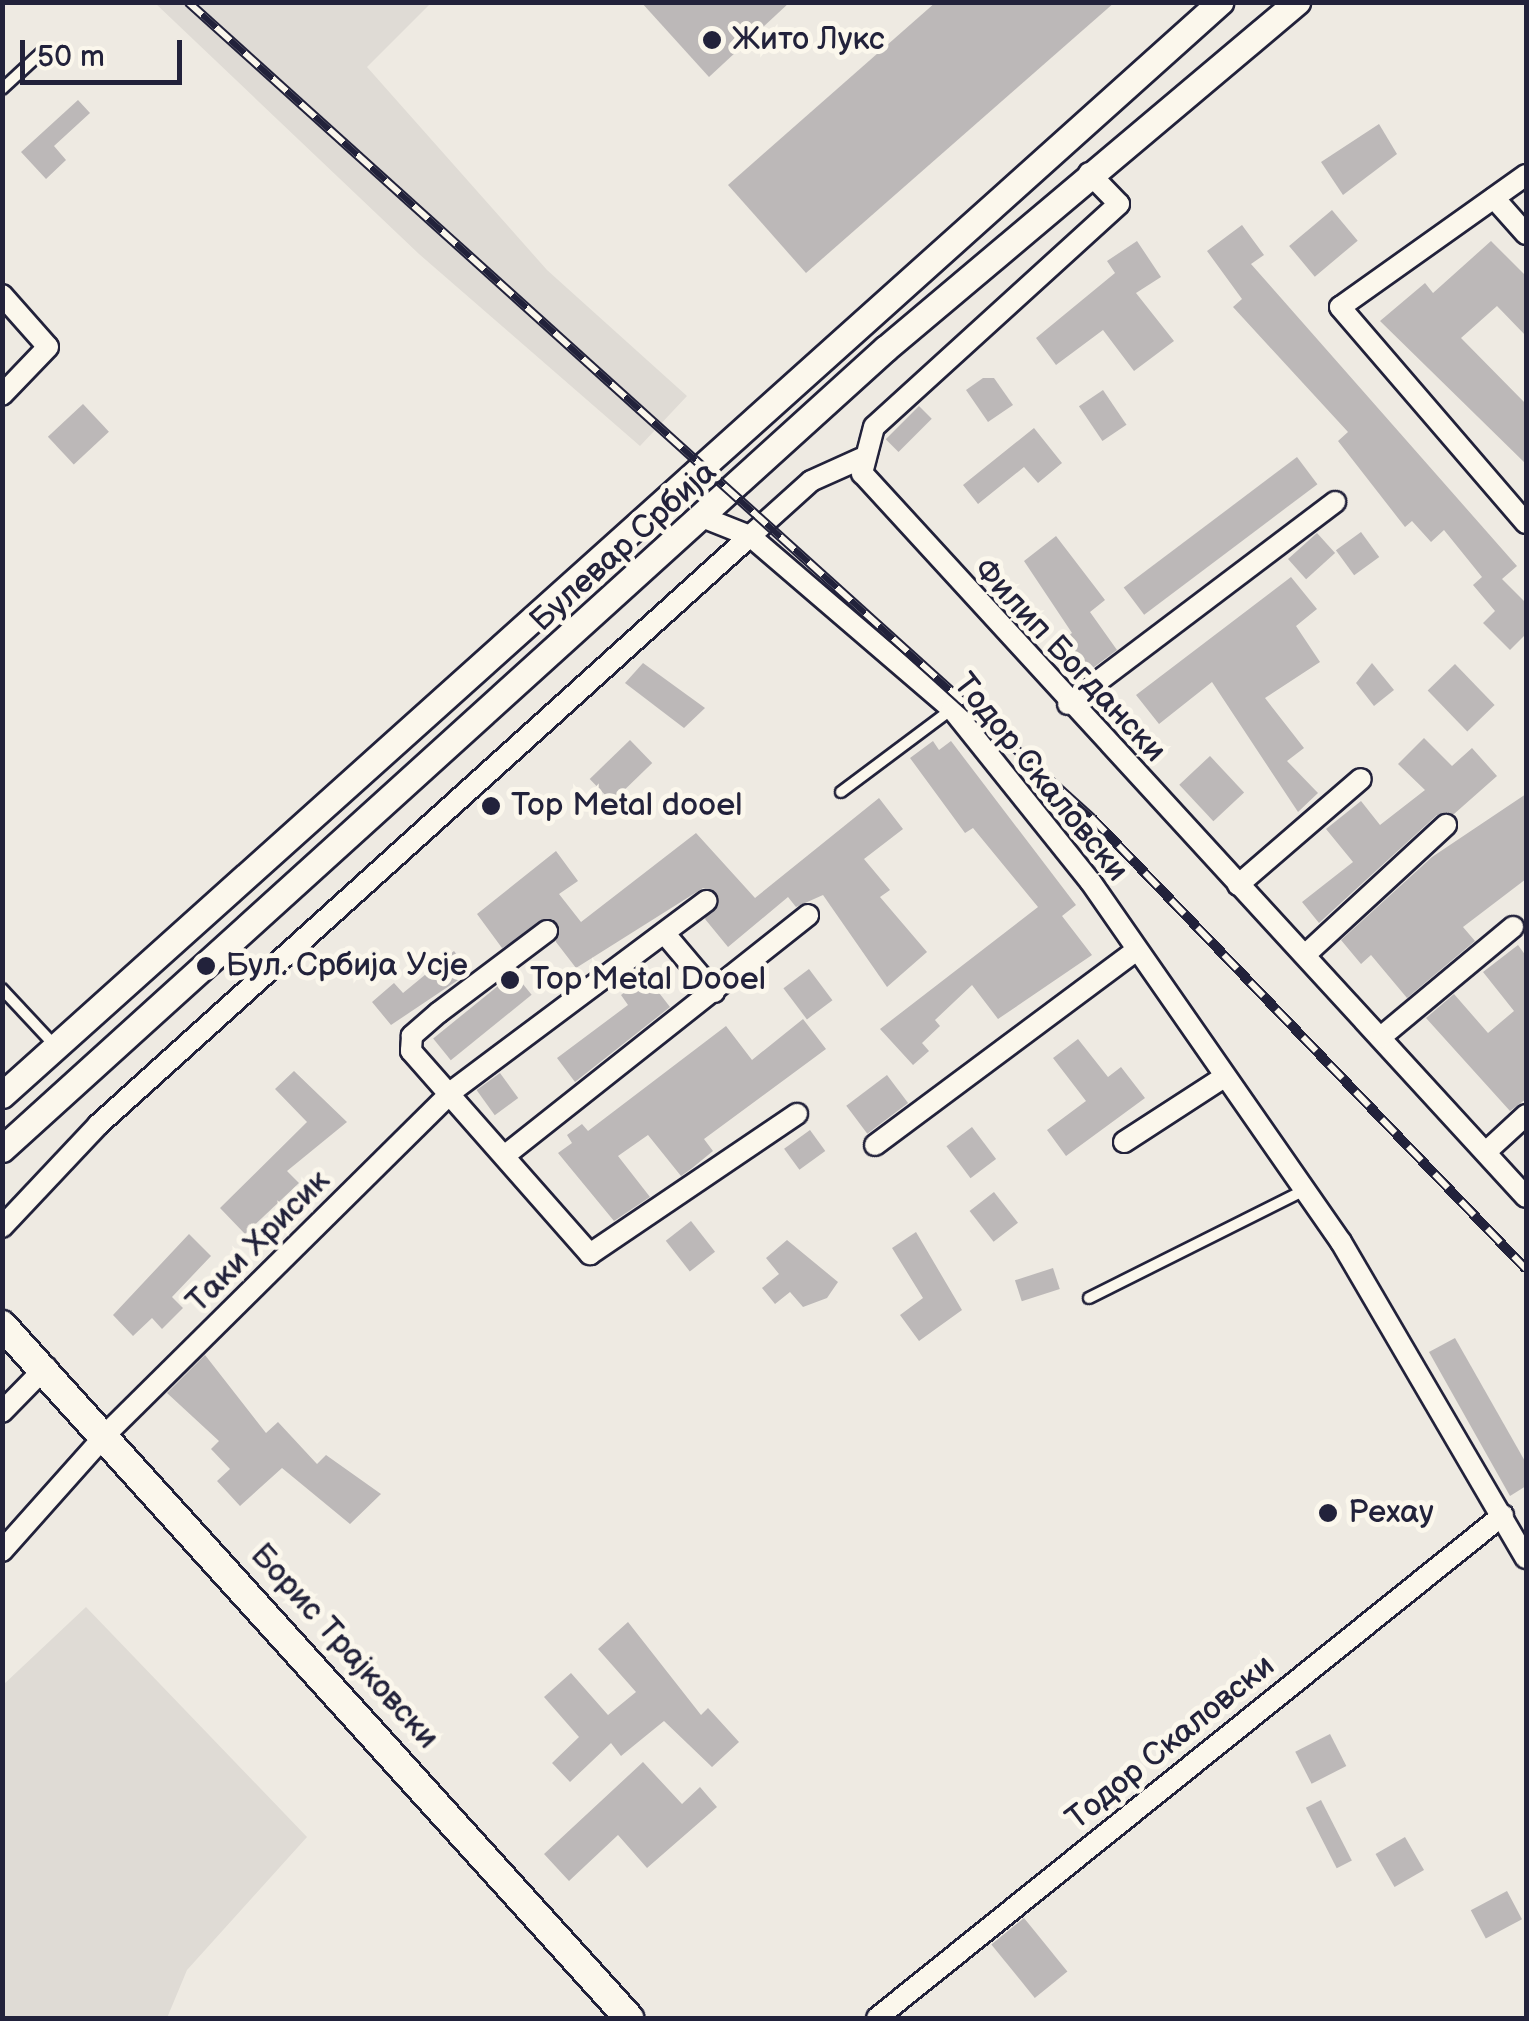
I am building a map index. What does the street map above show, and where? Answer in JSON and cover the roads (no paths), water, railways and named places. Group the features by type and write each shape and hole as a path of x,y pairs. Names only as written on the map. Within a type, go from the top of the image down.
{"main road":[{"name":"Борис Трајковски","path":"2,1325 107,1433 629,2018"}],"street":[{"name":"Булевар Србија","path":"4,1094 1220,2"},
{"name":"Булевар Србија","path":"2,1149 1089,173 1297,2"},
{"path":"2,1227 98,1125 750,536 812,481 860,459 896,405 1119,204 1089,173"},
{"path":"1526,175 1340,307 1526,523"},
{"path":"1494,198 1526,234"},
{"path":"2,295 48,348 2,394"},
{"name":"Филип Богдански","path":"860,459 882,504 1306,955 1526,1197"},
{"path":"1068,704 1335,502"},
{"name":"Тодор Скаловски","path":"707,519 750,536 952,709 1135,950 1221,1079 1303,1191 1526,1558"},
{"path":"1238,884 1360,779"},
{"path":"1306,955 1446,825"},
{"name":"Таки Хрисик","path":"2,1551 107,1433 452,1092 706,902"},
{"path":"508,1154 808,915"},
{"path":"1380,1036 1514,927"},
{"path":"548,931 412,1036 411,1050 508,1154 590,1254 797,1114"},
{"path":"666,934 714,992"},
{"path":"875,1145 1135,950"},
{"path":"1124,1142 1221,1079"},
{"path":"1487,1151 1526,1115"},
{"path":"2,1163 24,1129"},
{"path":"2,1412 46,1367"},
{"name":"Тодор Скаловски","path":"876,2018 1503,1515"}],"lane":[{"path":"2,89 43,51"},
{"path":"842,792 952,709"},
{"path":"2,989 56,1047"},
{"path":"1090,1298 1303,1191"}],"railway":[{"path":"188,2 1092,818 1526,1269"}],"place":[{"name":"Жито Лукс","path":"712,40"},
{"name":"Top Metal dooel","path":"491,806"},
{"name":"Бул. Србија Усје","path":"206,966"},
{"name":"Top Metal Dooel","path":"510,980"},
{"name":"Рехау","path":"1328,1513"}]}
